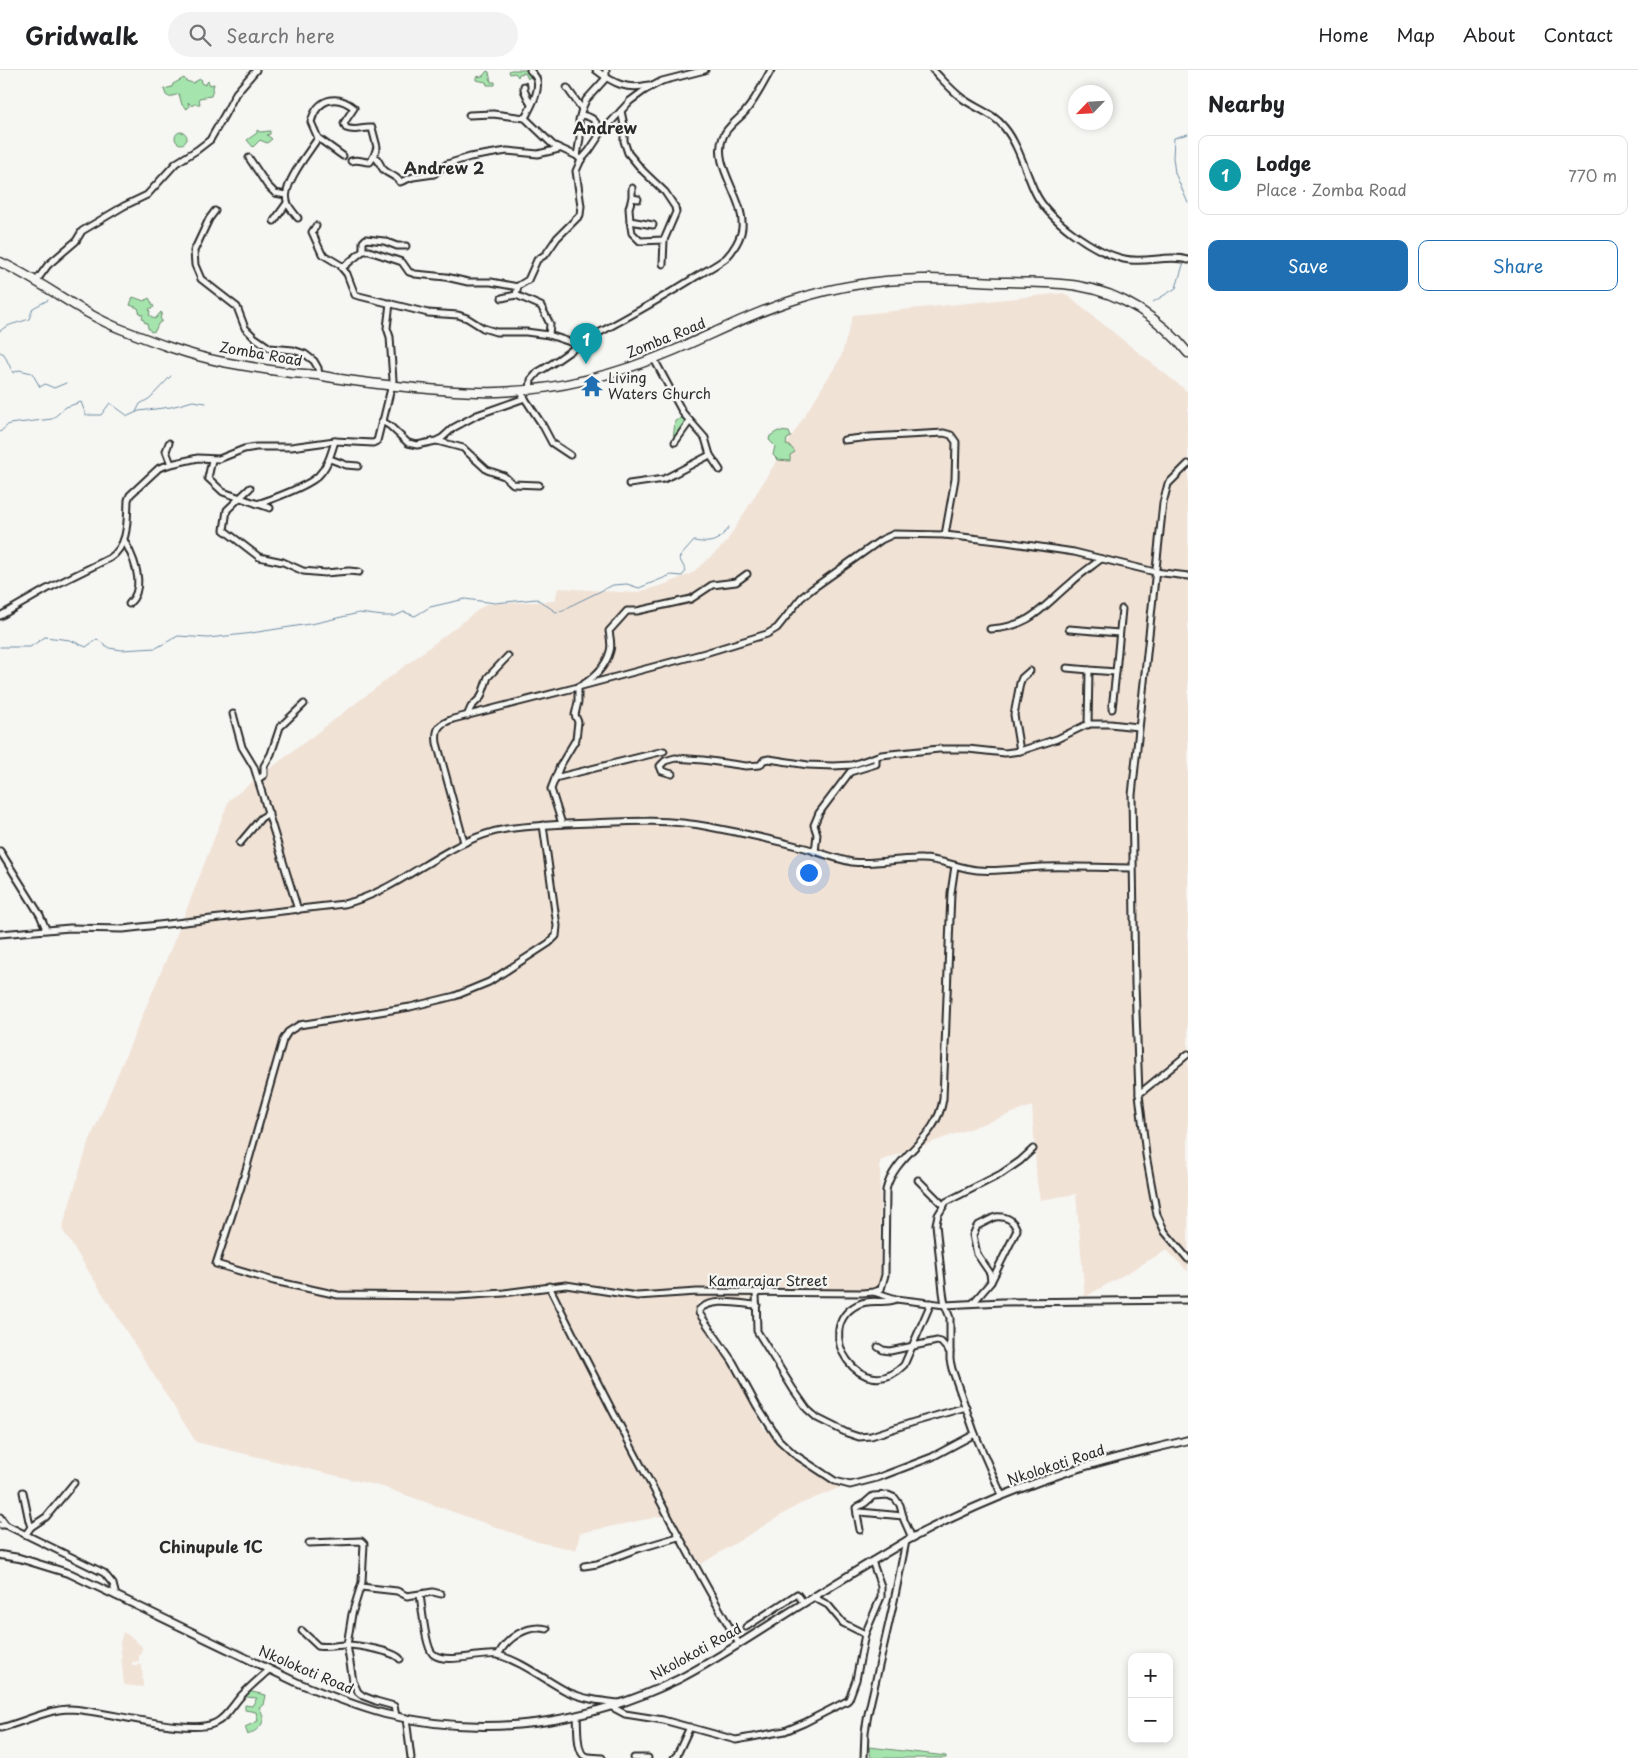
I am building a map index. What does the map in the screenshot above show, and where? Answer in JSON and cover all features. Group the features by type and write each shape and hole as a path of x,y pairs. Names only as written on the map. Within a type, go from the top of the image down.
{"highway":[{"name":"Zomba Road","path":"0,262 37,280 88,313 120,329 182,352 225,362 290,373 392,387 464,392 530,390 557,386 595,378 654,359 757,313 796,299 863,284 922,279 1062,284 1102,292 1137,308 1160,323 1188,353"}],"main road":[{"name":"Nkolokoti Road","path":"0,1555 34,1562 71,1574 269,1670 343,1701 406,1718 470,1726 508,1726 577,1716 621,1704 682,1678 872,1561 937,1525 1002,1496 1070,1470 1188,1440"}],"street":[{"path":"37,280 48,265 76,241 82,231 124,206 147,195 176,163 210,140 236,93 256,70"},
{"path":"525,118 535,96 537,83 530,70"},
{"path":"596,70 615,83 632,88 705,70"},
{"path":"516,295 518,287 530,277 538,260 546,254 557,238 580,215 581,206 575,177 579,158 580,115 586,100 606,78 606,70"},
{"path":"530,390 531,380 536,374 579,345 660,299 725,258 732,251 740,236 742,221 739,203 721,156 722,140 728,128 749,106 771,70"},
{"path":"933,70 958,95 995,118 1004,127 1040,201 1050,215 1066,228 1098,248 1124,259 1145,261 1188,260"},
{"path":"579,158 589,151 601,133 635,96 657,83"},
{"path":"524,86 531,105"},
{"path":"567,88 582,109"},
{"path":"343,156 318,138 311,122 316,110 322,104 333,99 343,100 354,108 344,123 346,128 354,131 367,127 372,128 377,147 374,156 370,162 366,163 355,160 351,161"},
{"path":"621,111 624,125 624,141 628,153 643,171 665,192 676,207 676,212 664,240 663,264"},
{"path":"469,115 493,114 525,118 559,149 579,158"},
{"path":"580,115 593,118 601,133"},
{"path":"298,218 287,203 288,184 318,138"},
{"path":"374,156 380,161 382,168 396,176 400,182 403,182 413,177 434,174 447,164 470,157 507,151 538,154 559,149"},
{"path":"249,158 267,185 275,193 286,195"},
{"path":"632,188 629,208 632,233 640,241 664,240"},
{"path":"632,198 638,198"},
{"path":"274,221 287,203"},
{"path":"215,211 209,219 194,251 195,265 199,277 205,284 237,307 245,328 254,337 270,348 293,350 308,356 317,365 319,376"},
{"path":"630,221 653,225"},
{"path":"316,226 312,232 320,251 342,266 355,295 428,312 458,315 483,328 496,332 526,332 549,336 579,345"},
{"path":"363,251 363,242 366,239 384,240 397,246 406,246"},
{"path":"342,268 363,251 369,251 402,262 409,272 416,274 518,287"},
{"path":"502,298 516,295 541,306 550,324 549,336"},
{"path":"0,616 47,589 118,553 124,540 130,495 159,468 198,458 212,460 226,457 244,449 256,447 291,448 335,441 374,443 378,438 392,387 390,337 387,328 390,303"},
{"path":"654,359 667,386 684,413 705,438 710,455 720,470"},
{"path":"520,390 552,443 570,456"},
{"path":"383,421 412,445 436,441 453,428 477,415 525,398"},
{"path":"675,442 690,421"},
{"path":"844,440 944,433 954,437 956,442 956,463 945,535"},
{"path":"257,504 268,501 313,480 322,472 330,459 335,441"},
{"path":"436,441 463,448 487,470 504,476 513,484 539,486"},
{"path":"169,444 166,451 171,464"},
{"path":"629,484 664,479 710,455"},
{"path":"330,459 346,465 358,466"},
{"path":"212,460 208,475 209,481 223,492 270,508"},
{"path":"1188,464 1168,484 1163,504 1132,796 1132,868 1139,1094 1146,1155 1158,1219 1188,1259"},
{"path":"250,488 227,510 224,530 259,556 283,562 303,571 359,572"},
{"path":"464,842 437,743 437,730 445,721 705,653 767,634 776,628 806,593 887,536 906,533 945,535 1006,542 1074,552 1155,572 1188,576"},
{"path":"124,540 133,556 138,575 135,598 129,604"},
{"path":"990,629 1004,628 1029,619 1045,608 1071,582 1102,559"},
{"path":"578,687 589,682 605,664 611,650 609,631 627,611 638,611 691,599 712,585 736,582 747,574"},
{"path":"1112,709 1122,608"},
{"path":"1069,629 1119,633"},
{"path":"467,716 471,707 481,697 488,676 508,656"},
{"path":"1067,668 1116,672"},
{"path":"1088,725 1089,670"},
{"path":"1020,751 1014,715 1020,683 1022,678 1030,671"},
{"path":"562,824 551,789 560,766 576,739 578,722 575,715 578,702 578,687"},
{"path":"258,779 264,775 264,766 272,754 280,727 304,704"},
{"path":"233,714 242,747 254,767 258,779 298,910"},
{"path":"672,774 662,771 660,766 665,761 675,758 746,766 760,765 764,760 769,759 808,765 852,765 876,757 912,751 968,749 1006,753 1020,751 1057,739 1088,725 1110,724 1138,727"},
{"path":"555,778 664,751"},
{"path":"815,852 817,834 814,825 819,812 850,772 876,764 876,757"},
{"path":"240,843 261,818 268,813"},
{"path":"0,934 70,928 123,929 298,910 358,901 464,842 493,832 543,825 654,821 718,828 861,863 922,858 976,870 995,871 1044,867 1132,868"},
{"name":"Kamarajar Street","path":"543,825 557,926 556,936 553,940 490,982 455,996 410,1007 299,1025 288,1032 283,1040 241,1187 216,1264 274,1281 338,1295 458,1296 504,1293 566,1285 589,1287 637,1296 697,1292 874,1292 896,1299"},
{"path":"0,852 40,915 46,929"},
{"path":"874,1292 881,1289 885,1275 886,1190 888,1182 898,1166 928,1133 942,1111 951,893 955,866"},
{"path":"1139,1094 1188,1054"},
{"path":"1002,1496 975,1434 952,1369 950,1318 945,1305 936,1224 944,1205 954,1197 1006,1170 1033,1149"},
{"path":"918,1180 944,1205"},
{"path":"973,1304 992,1282 1017,1232 1015,1224 1008,1218 995,1217 977,1226 974,1232 977,1254 990,1273 992,1282"},
{"path":"550,1286 678,1537 739,1644"},
{"path":"756,1292 757,1331 793,1389 807,1409 817,1418 859,1437 871,1436 966,1407"},
{"path":"932,1303 913,1347 898,1371 886,1377 873,1377 854,1368 846,1358 839,1343 839,1327 850,1310 855,1306 870,1301 887,1302 896,1299 932,1303 945,1305 1002,1302 1188,1300"},
{"path":"757,1305 730,1302 706,1305 699,1310 699,1313 733,1362 778,1440 794,1454 835,1482 850,1485 877,1478 932,1457 975,1434"},
{"path":"878,1347 890,1352 937,1341 941,1342 950,1352"},
{"path":"26,1534 31,1527 46,1517 74,1483"},
{"path":"23,1492 31,1527"},
{"path":"860,1530 856,1508 873,1496 888,1495 895,1498 900,1505 909,1540 868,1714 864,1758"},
{"path":"857,1514 867,1511 903,1516"},
{"path":"0,1517 3,1525 26,1534 104,1573 113,1584 116,1596"},
{"path":"584,1566 597,1564 634,1550 678,1537"},
{"path":"309,1543 362,1542 364,1544 361,1586 352,1614 347,1645 352,1680 358,1692 369,1699 393,1705 396,1716"},
{"path":"612,1707 625,1714 663,1720 736,1740 744,1740 794,1728 847,1701 850,1699 856,1680 865,1634 882,1592 872,1561"},
{"path":"361,1586 394,1590 407,1596 433,1592 440,1594"},
{"path":"420,1594 425,1630 432,1653 439,1657 454,1658 498,1655 539,1674 573,1694 591,1700 621,1704"},
{"path":"746,1627 797,1594 804,1603"},
{"path":"813,1597 828,1605 843,1623 865,1634"},
{"path":"498,1655 507,1642 523,1631 534,1628 547,1629"},
{"path":"302,1631 318,1646 347,1645 392,1654 400,1659"},
{"path":"0,1728 52,1712 69,1709 170,1725 208,1726 221,1719 243,1694 269,1670"},
{"path":"577,1716 581,1753 584,1756 602,1758"},
{"path":"406,1718 411,1758"},
{"path":"674,1758 690,1727"},
{"path":"634,1758 648,1758"}],"shaded area":[{"path":"1064,293 1188,392 1188,1272 1167,1250 1085,1297 1076,1194 1040,1200 1032,1106 880,1161 880,1289 697,1302 764,1429 846,1485 798,1505 701,1564 667,1515 580,1533 576,1550 538,1542 383,1487 196,1442 62,1229 87,1147 179,929 229,800 486,604 555,601 558,588 635,593 666,584 692,573 725,544 841,357 853,315"},
{"path":"123,1632 142,1647 139,1661 132,1662 132,1665 142,1665 143,1687 124,1685 120,1643"}],"green space":[{"path":"529,70 535,80 530,77 528,79 525,73 519,74 518,77 515,73 510,74 509,71"},
{"path":"487,71 489,72 491,82 495,82 495,85 487,85 486,82 476,80 476,77 483,76"},
{"path":"184,78 186,81 193,83 200,79 202,80 201,83 205,85 208,81 210,85 214,84 211,96 199,98 200,104 192,106 188,102 189,107 187,109 182,105 179,94 169,97 166,95 164,89 172,87 173,84"},
{"path":"257,130 260,132 270,131 270,134 267,135 272,139 267,143 260,140 253,147 247,140 257,133"},
{"path":"179,132 183,132 187,138 183,144 179,144 175,140 175,136"},
{"path":"133,297 144,301 149,298 154,307 149,309 149,315 155,319 162,313 160,318 162,321 158,324 155,331 151,332 148,328 147,322 145,323 143,315 140,314 138,308 130,305"},
{"path":"684,417 686,422 673,441 675,421"},
{"path":"778,431 789,432 791,437 787,439 786,445 790,446 795,452 790,455 790,461 778,460 773,455 775,446 769,440 770,436"},
{"path":"247,1691 266,1695 264,1705 259,1707 263,1717 262,1724 248,1735 245,1727 258,1721 256,1712 245,1710 245,1705 252,1706 257,1698 246,1697"},
{"path":"869,1747 946,1756 946,1758 871,1758"}],"waterway":[{"path":"1188,134 1174,138 1173,158 1175,173 1188,203"},
{"path":"1153,302 1176,288 1183,265 1186,262"},
{"path":"0,331 10,325 29,319 33,308 48,300"},
{"path":"0,352 4,354 13,373 19,370 32,373 40,387 45,384 54,388 66,383"},
{"path":"136,412 140,404 150,398 171,376"},
{"path":"0,432 9,424 52,419 66,407 81,402 86,415 101,415 110,403 128,416 139,411 171,407 193,401 206,403"},
{"path":"0,647 30,647 45,637 70,640 86,647 97,639 109,648 122,650 156,648 178,636 208,638 245,634 316,623 359,613 395,616 404,612 415,616 430,607 465,599 495,603 537,599 556,612 563,611 613,585 627,584 639,588 671,575 682,576 686,571 679,558 694,541 714,541 729,527"}],"place":[{"name":"Lodge","path":"586,364"},
{"name":"Living Waters Church","path":"592,386"}],"district":[{"name":"Andrew","path":"605,128"},
{"name":"Andrew 2","path":"444,168"},
{"name":"Chinupule 1C","path":"211,1547"}]}
